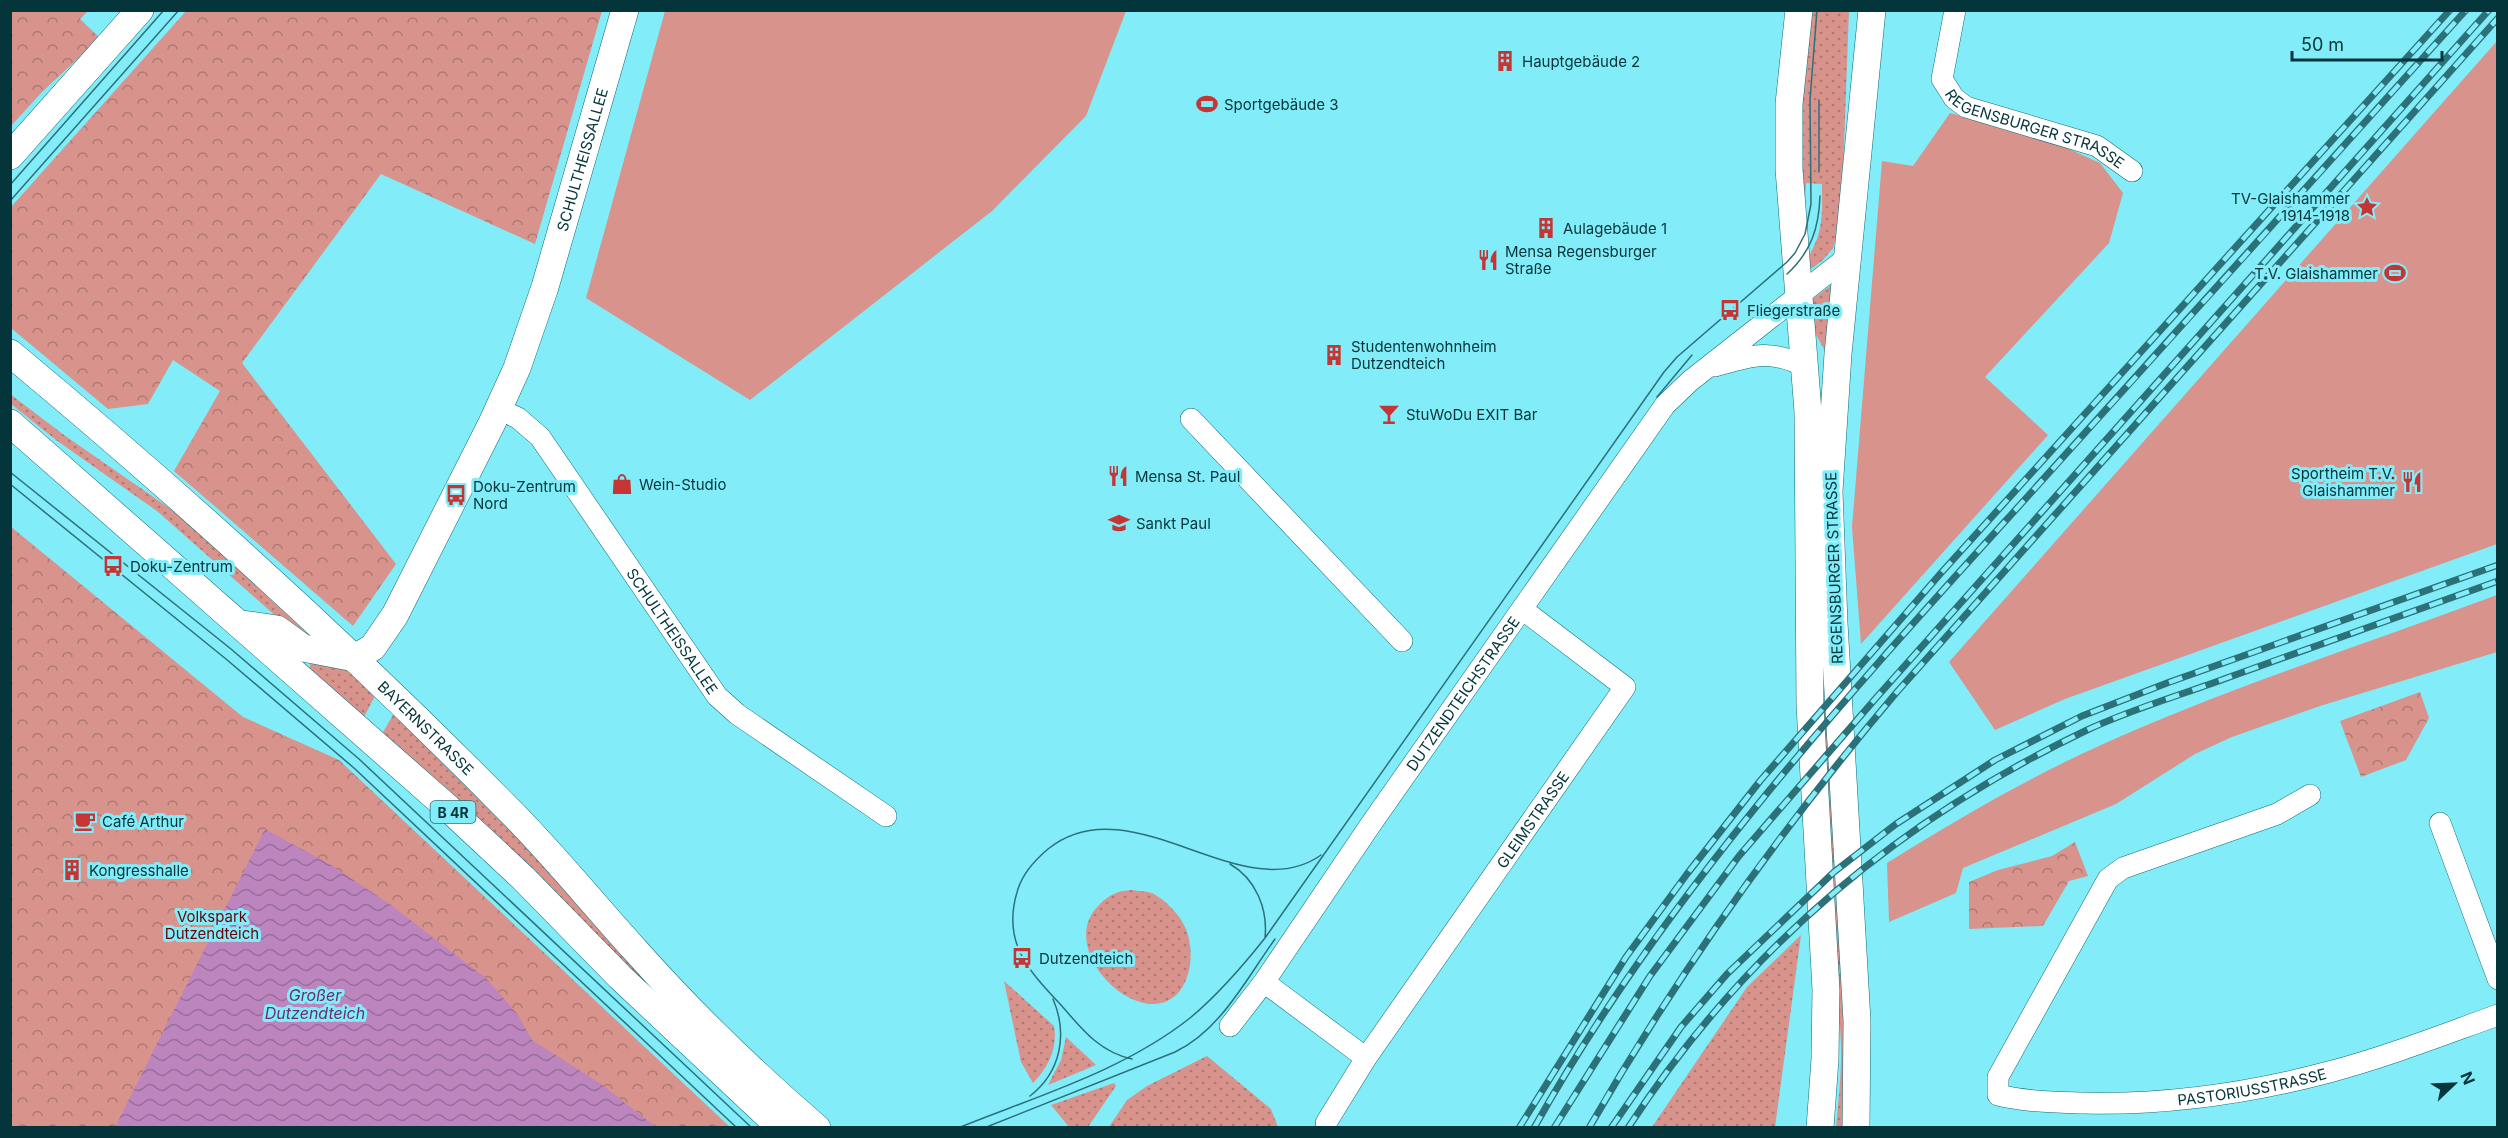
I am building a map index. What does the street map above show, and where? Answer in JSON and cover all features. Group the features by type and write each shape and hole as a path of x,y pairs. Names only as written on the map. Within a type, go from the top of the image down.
{"main road":[{"path":"10,156 140,10"},
{"name":"SCHULTHEISSALLEE","path":"355,658 373,647 395,615 499,410 524,349 545,287 625,10"},
{"name":"REGENSBURGER STRASSE","path":"1799,10 1788,127 1791,198 1805,366 1810,487 1810,705 1826,990 1825,1059 1820,1128"},
{"name":"REGENSBURGER STRASSE","path":"1856,1128 1858,1066 1855,979 1830,515 1832,434 1872,10"},
{"name":"BAYERNSTRASSE","path":"12,356 113,439 282,589 355,658 530,831 672,990 751,1068 817,1128"},
{"name":"B 4R","path":"10,423 242,624 485,842 620,977 781,1128"},
{"path":"242,624 277,629 303,648 355,658"}],"street":[{"name":"REGENSBURGER STRASSE","path":"1955,10 1942,79 1954,98 1966,107 2097,146 2132,171"},
{"name":"DUTZENDTEICHSTRASSE","path":"1230,1026 1264,982 1665,405 1706,369 1849,256"},
{"name":"DUTZENDTEICHSTRASSE","path":"1706,369 1761,355 1783,356 1805,366"},
{"name":"SCHULTHEISSALLEE","path":"499,410 518,418 540,437 717,696 737,714 886,816"},
{"path":"1191,419 1402,641"},
{"name":"GLEIMSTRASSE","path":"1326,1123 1366,1058 1625,687 1522,609"},
{"name":"PASTORIUSSTRASSE","path":"2310,795 2277,814 2123,868 2108,879 1989,1093 2023,1101 2129,1104 2254,1089 2330,1072 2498,1015"},
{"path":"2440,823 2498,979"},
{"path":"1264,982 1366,1058"}],"green space":[{"path":"187,10 602,11 535,244 381,174 242,363 396,564 353,626 174,471 220,391 173,360 148,404 108,409 11,328 11,207"},
{"path":"665,10 1126,11 1086,116 992,211 750,400 586,298"},
{"path":"11,11 88,11 80,19 100,38 41,93 11,126"},
{"path":"1808,11 1849,11 1843,171 1837,234 1833,248 1823,260 1807,272 1808,262 1818,237 1822,214 1822,184 1806,183 1805,202 1800,203 1800,96"},
{"path":"2497,41 2497,544 2065,699 1995,730 1949,662"},
{"path":"1950,113 2049,140 2100,163 2123,193 2109,243 1985,377 2048,435 1861,644 1852,527 1882,161 1913,166"},
{"path":"1833,284 1827,349 1824,349 1811,326 1810,301"},
{"path":"10,394 64,435 188,521 311,636 294,632 157,511 56,440 11,404"},
{"name":"Volkspark Dutzendteich","path":"10,526 243,717 339,760 730,1127 11,1127"},
{"path":"2497,595 2497,652 2320,706 2232,737 2195,754 2116,804 1963,868 1956,893 1889,922 1887,863 2030,780 2165,717"},
{"path":"311,662 347,662 378,690 364,717 309,669"},
{"path":"2420,692 2429,718 2406,760 2361,777 2340,721"},
{"path":"1830,704 1847,1031 1845,1127 1836,1127 1841,1040 1819,705"},
{"path":"397,708 723,1056 382,734"},
{"path":"2075,842 2088,876 2069,881 2043,926 1969,929 1969,882 1998,870 2052,856"},
{"path":"1131,890 1152,893 1163,900 1179,917 1189,937 1188,974 1184,985 1168,1001 1156,1004 1140,1002 1124,995 1098,970 1090,953 1086,936 1089,920 1106,899 1114,894"},
{"path":"1801,935 1775,1127 1652,1127 1747,987"},
{"path":"1004,981 1054,1026 1055,1042 1051,1057 1033,1083 1021,1062"},
{"path":"1066,1037 1096,1065 1048,1085 1061,1060"},
{"path":"1207,1056 1271,1109 1278,1127 1109,1127 1127,1100 1147,1086"},
{"path":"1114,1083 1116,1086 1088,1127 1069,1127 1051,1105"}],"water":[{"name":"Großer Dutzendteich","path":"265,829 331,865 391,905 487,979 518,1015 532,1040 601,1084 656,1127 115,1127"}],"tram line":[{"path":"10,185 164,10"},
{"path":"10,201 179,10"},
{"path":"958,1128 1078,1081 1137,1053 1190,1018 1220,990 1265,938 1664,372 1677,357 1795,253 1805,234 1811,204 1810,100 1817,10"},
{"path":"1819,100 1819,172"},
{"path":"1787,274 1802,257 1812,239 1818,219 1820,196"},
{"path":"1657,397 1692,355"},
{"path":"10,472 231,649 359,759 752,1128"},
{"path":"10,484 226,659 354,768 737,1128"},
{"path":"1132,1059 1110,1051 1092,1038 1038,979 1020,953 1013,924 1014,907 1020,883 1034,862 1048,849 1080,832 1115,830 1150,836 1222,860 1257,868 1290,868 1321,855"},
{"path":"1230,864 1247,878 1258,896 1264,916 1265,938"},
{"path":"984,1128 1175,1052 1191,1042 1219,1017 1275,939"},
{"path":"1030,1096 1049,1076 1059,1052 1060,1026 1053,999"}],"railway":[{"path":"1519,1128 1626,957 1760,781 1941,573 2450,10"},
{"path":"1534,1128 1584,1044 1637,964 1754,809 1816,734 2466,10"},
{"path":"1554,1128 1650,976 1739,856 1876,698 2489,10"},
{"path":"1589,1128 1623,1070 1695,958 1772,850 1853,744 2498,18"},
{"path":"1611,1128 1681,1027 1727,974 1834,872 1896,824 1995,760 2082,716 2167,683 2498,565"},
{"path":"1628,1128 1673,1064 1721,1004 1773,949 1829,897 1888,850 1950,806 2016,767 2102,723 2498,581"}],"place":[{"name":"Hauptgebäude 2","path":"1505,61"},
{"name":"Sportgebäude 3","path":"1207,104"},
{"name":"TV-Glaishammer 1914-1918","path":"2367,207"},
{"name":"Aulagebäude 1","path":"1546,228"},
{"name":"Mensa Regensburger Straße","path":"1488,260"},
{"name":"T.V. Glaishammer","path":"2395,273"},
{"name":"Fliegerstraße","path":"1730,310"},
{"name":"Studentenwohnheim Dutzendteich","path":"1334,355"},
{"name":"StuWoDu EXIT Bar","path":"1389,414"},
{"name":"Mensa St. Paul","path":"1118,476"},
{"name":"Sportheim T.V. Glaishammer","path":"2412,482"},
{"name":"Wein-Studio","path":"622,484"},
{"name":"Doku-Zentrum Nord","path":"456,495"},
{"name":"Sankt Paul","path":"1119,523"},
{"name":"Doku-Zentrum","path":"113,566"},
{"name":"Café Arthur","path":"85,821"},
{"name":"Kongresshalle","path":"72,870"},
{"name":"Dutzendteich","path":"1022,958"}]}
